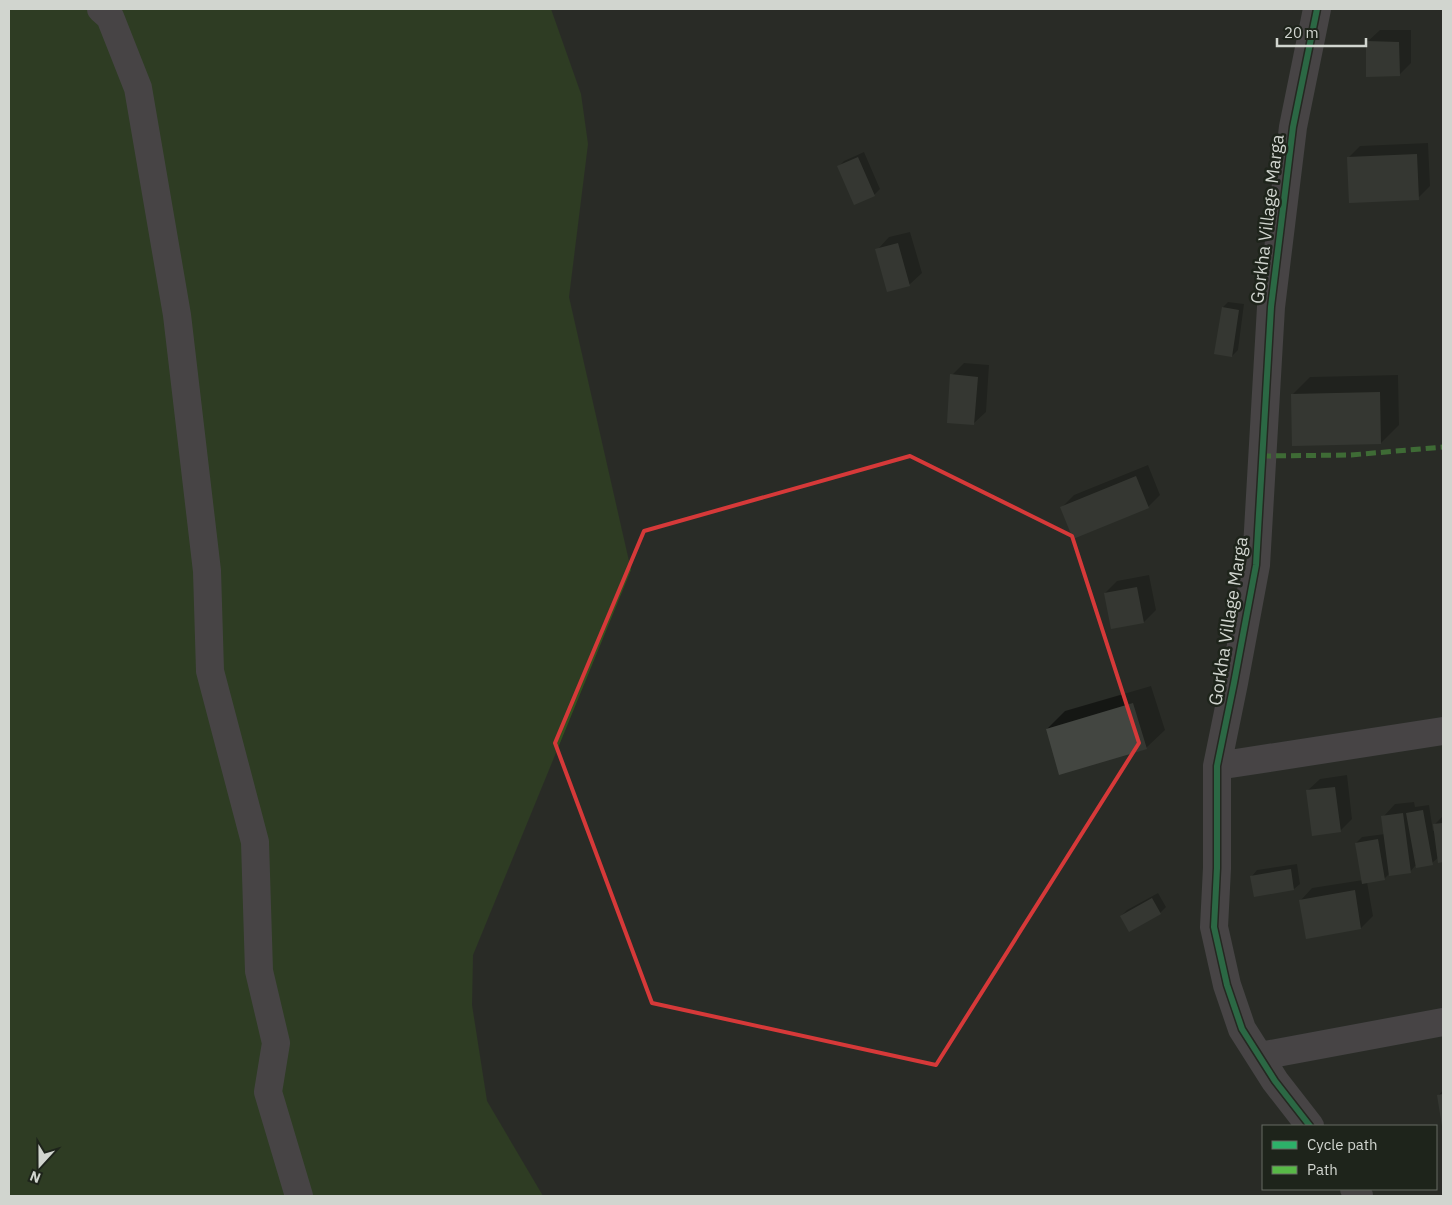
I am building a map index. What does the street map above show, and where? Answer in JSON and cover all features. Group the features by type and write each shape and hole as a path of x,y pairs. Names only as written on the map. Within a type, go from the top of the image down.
{"street":[{"path":"101,9 110,17 138,88 177,315 208,571 210,671 255,842 259,971 276,1042 268,1092 300,1196"},
{"name":"Gorkha Village Marga","path":"1309,1125 1275,1081 1242,1029 1227,985 1214,927 1217,868 1217,766 1256,565 1261,456 1272,298 1293,128 1318,9"},
{"path":"1217,766 1443,731"},
{"path":"1260,1056 1443,1022"}],"highlighted area":[{"path":"910,456 1072,536 1139,743 936,1065 652,1003 555,743 644,531"}],"green space":[{"path":"9,9 551,9 581,94 588,144 569,297 631,570 473,955 472,1005 487,1101 543,1196 9,1196"}],"building":[{"path":"1366,41 1399,42 1400,76 1366,77"},
{"path":"1417,154 1419,200 1349,203 1347,157"},
{"path":"858,157 875,196 854,205 837,166"},
{"path":"898,243 910,286 887,292 875,249"},
{"path":"1222,307 1239,310 1232,357 1214,354"},
{"path":"950,374 978,377 974,425 947,423"},
{"path":"1380,392 1381,444 1292,446 1291,394"},
{"path":"1136,476 1149,508 1073,539 1060,507"},
{"path":"1137,587 1144,623 1111,629 1104,593"},
{"path":"1133,703 1147,749 1059,775 1046,729"},
{"path":"1335,787 1341,832 1312,836 1306,790"},
{"path":"1423,810 1433,865 1416,868 1406,813"},
{"path":"1403,813 1411,873 1389,876 1381,816"},
{"path":"1443,823 1443,862 1438,863 1433,824"},
{"path":"1378,839 1385,880 1362,884 1355,843"},
{"path":"1291,869 1294,890 1254,897 1250,876"},
{"path":"1355,890 1361,929 1306,939 1299,900"},
{"path":"1152,898 1161,914 1129,932 1120,916"},
{"path":"1443,1094 1443,1126 1442,1126 1437,1095"}],"marked path":[{"path":"1261,456 1351,455 1443,447"}],"cycle path":[{"path":"1309,1125 1275,1081 1242,1029 1227,985 1214,927 1217,868 1217,766 1256,565 1271,307 1293,127 1317,9"}]}
